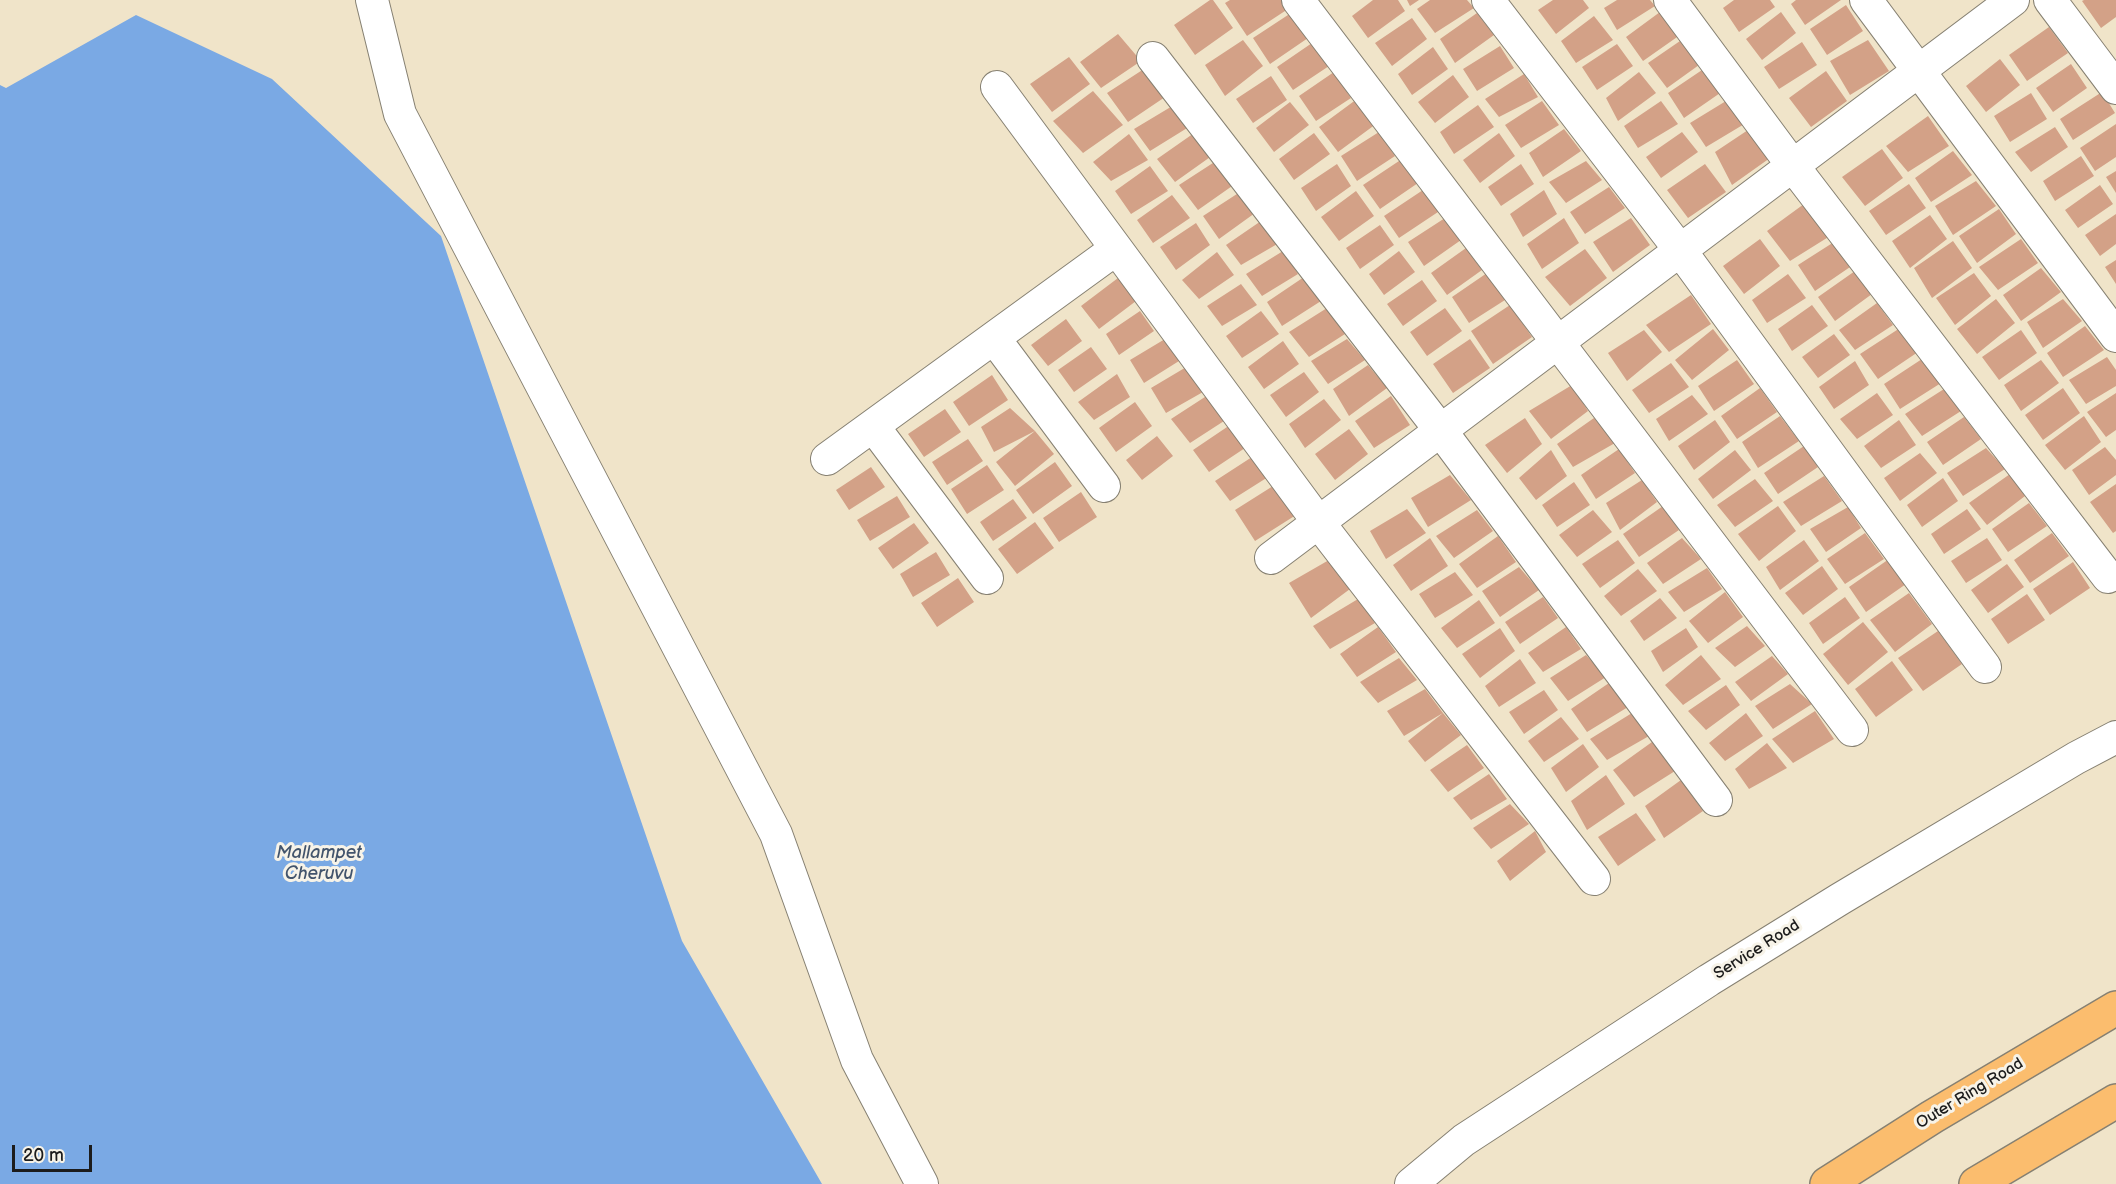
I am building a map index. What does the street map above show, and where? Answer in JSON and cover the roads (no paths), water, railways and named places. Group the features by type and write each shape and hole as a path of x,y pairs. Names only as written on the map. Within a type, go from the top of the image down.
{"highway":[{"name":"Outer Ring Road","path":"1827,1184 1941,1111 2116,1008"},
{"path":"1977,1184 2116,1101"}],"street":[{"path":"372,0 400,114 776,834 857,1060 922,1184"},
{"path":"1298,0 1852,729"},
{"path":"1488,0 1680,250 1985,667"},
{"path":"1670,0 1793,166 2108,577"},
{"path":"1866,0 2116,336"},
{"path":"1271,558 2013,0"},
{"path":"2050,0 2116,88"},
{"path":"1153,58 1441,431 1716,800"},
{"path":"997,87 1319,523 1594,879"},
{"path":"827,459 1116,249"},
{"path":"994,338 1104,486"},
{"path":"873,426 987,578"},
{"name":"Service Road","path":"1411,1184 1464,1140 1709,980 2066,764 2116,737"}],"water":[{"name":"Mallampet Cheruvu","path":"136,15 272,79 441,236 682,941 822,1184 0,1184 0,85 6,88"}]}
